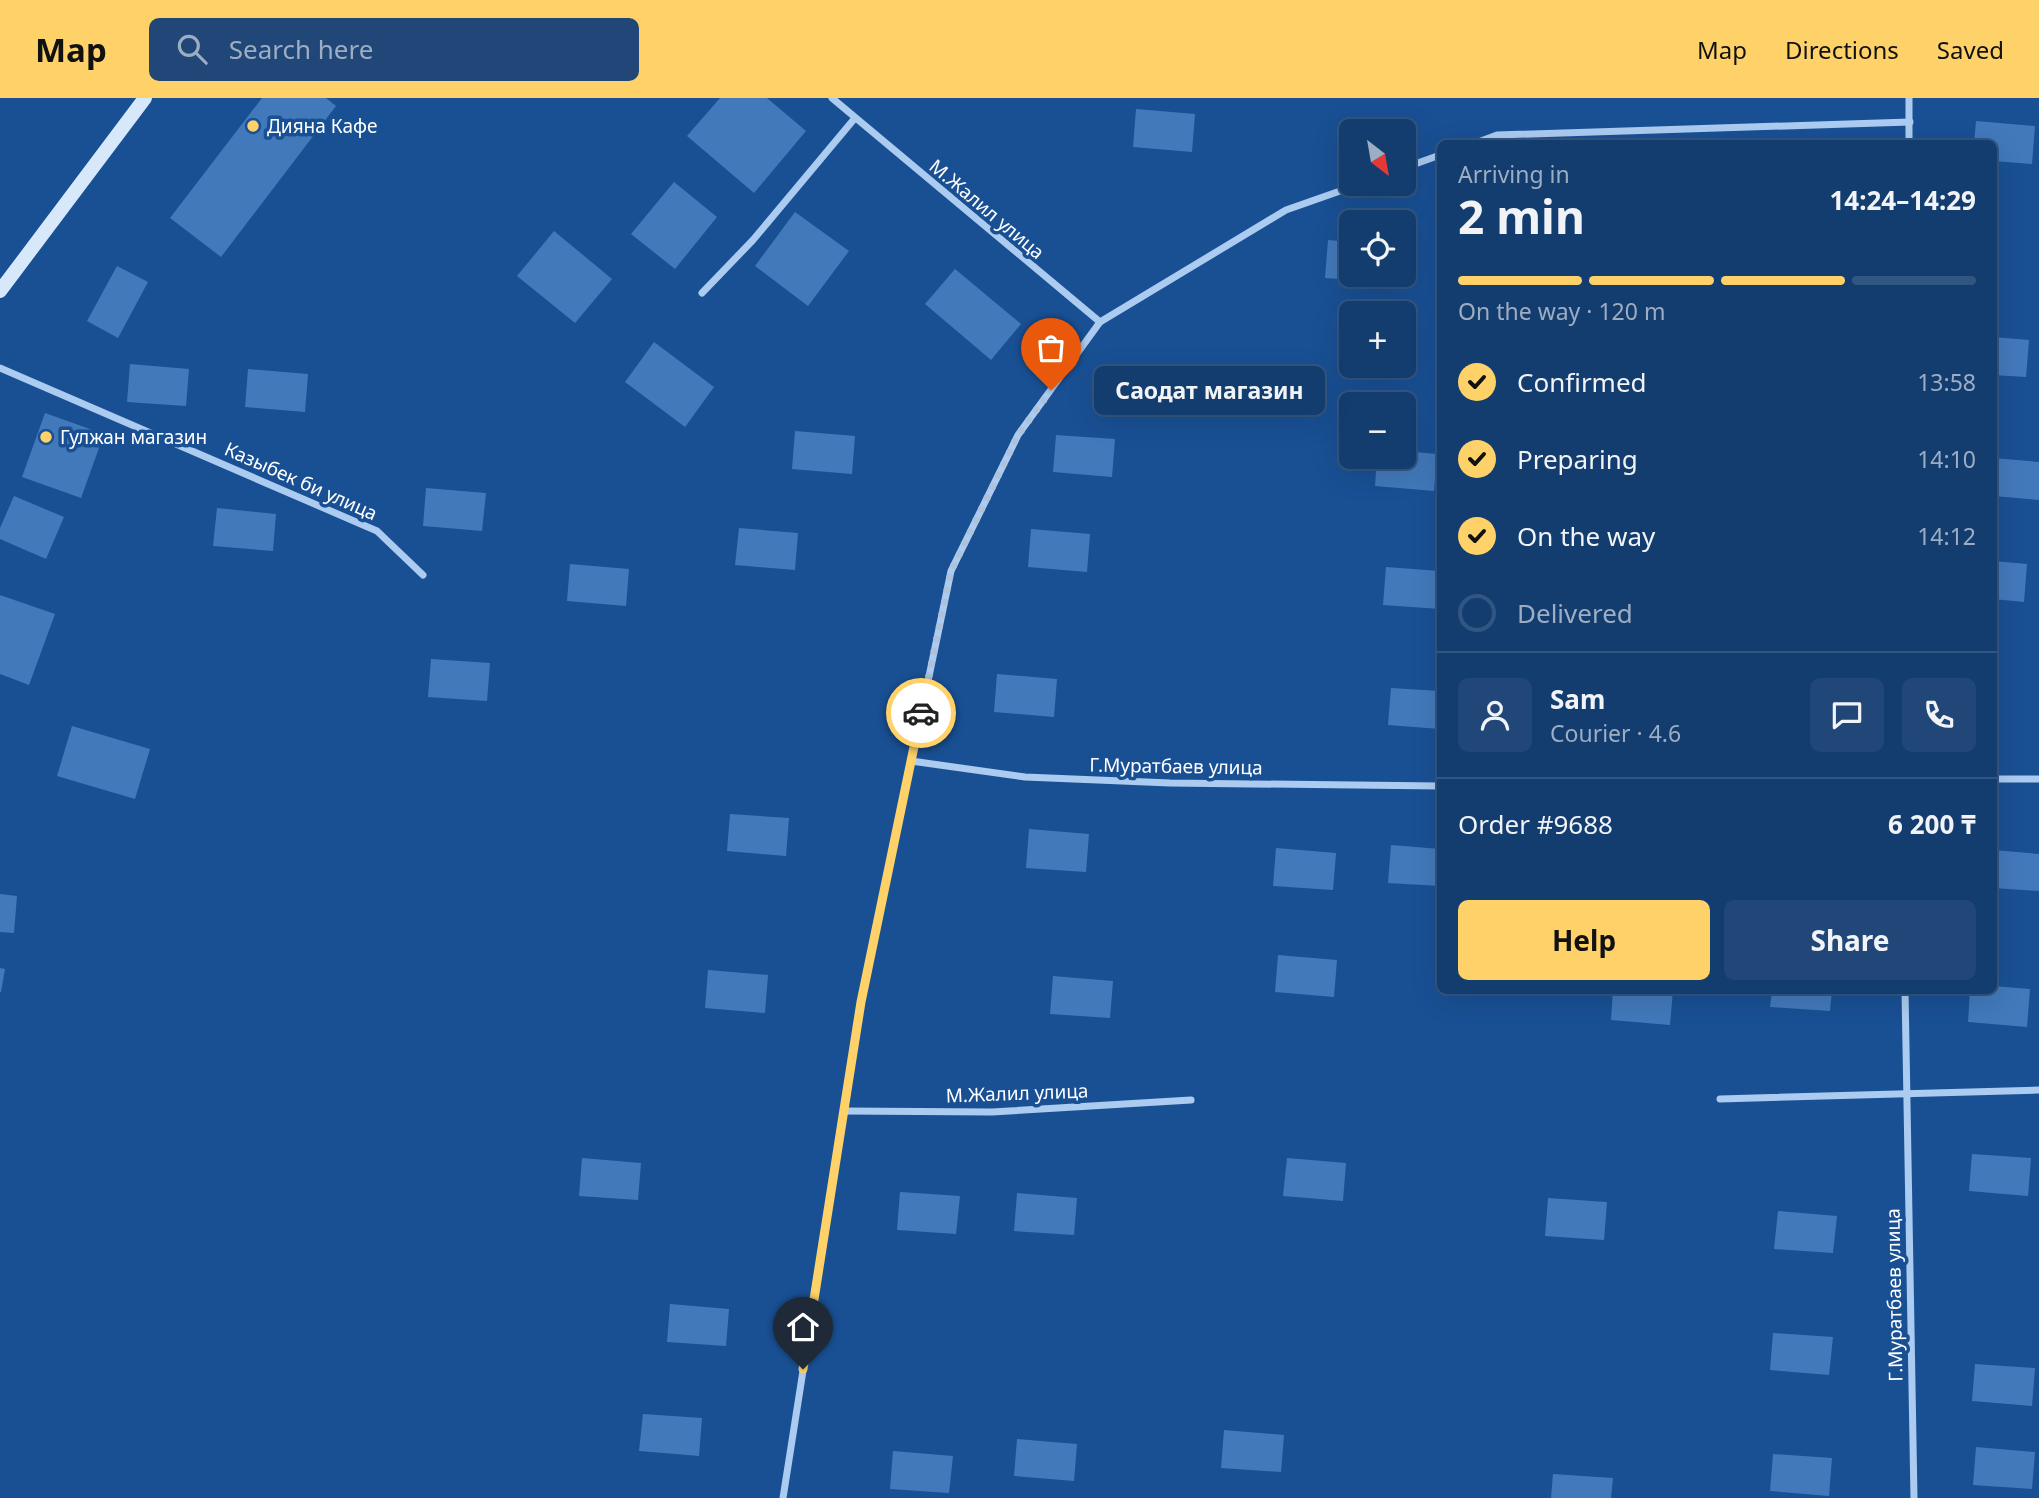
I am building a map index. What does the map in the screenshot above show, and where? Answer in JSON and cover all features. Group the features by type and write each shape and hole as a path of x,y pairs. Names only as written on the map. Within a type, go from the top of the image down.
{"main road":[{"path":"0,290 145,98"}],"street":[{"name":"М.Жалил улица","path":"832,98 1100,322"},
{"path":"1909,98 1909,140"},
{"path":"702,293 753,240 855,118"},
{"path":"1484,140 1497,135 1909,122"},
{"path":"1416,164 1437,156"},
{"path":"783,1498 861,1002 951,571 1018,435 1100,322 1286,210 1339,191"},
{"name":"Казыбек би улица","path":"0,368 377,531 424,575"},
{"name":"Г.Муратбаев улица","path":"911,761 1025,777 1170,783 1437,786"},
{"path":"1997,779 2039,779"},
{"name":"Г.Муратбаев улица","path":"1905,994 1914,1498"},
{"path":"1720,1099 1905,1091 2039,1090"},
{"name":"М.Жалил улица","path":"844,1111 992,1112 1191,1100"}],"building":[{"path":"262,98 326,98 336,106 221,257 170,218"},
{"path":"720,98 767,98 806,131 754,193 687,136"},
{"path":"1136,109 1195,114 1192,152 1133,147"},
{"path":"1976,121 2035,126 2032,164 1997,161 1997,140 1974,140"},
{"path":"674,182 717,217 675,269 631,234"},
{"path":"795,212 849,251 808,306 755,266"},
{"path":"554,231 612,279 575,323 517,276"},
{"path":"1328,240 1339,241 1339,279 1325,278"},
{"path":"117,266 148,282 118,338 87,321"},
{"path":"955,269 1021,324 991,360 925,304"},
{"path":"1997,337 2029,340 2026,377 1997,375"},
{"path":"654,342 714,387 685,427 625,382"},
{"path":"130,364 189,369 186,406 127,402"},
{"path":"248,369 308,374 305,412 245,407"},
{"path":"1199,373 1259,378 1256,415 1196,411"},
{"path":"45,413 104,434 81,498 22,477"},
{"path":"795,431 855,436 852,474 792,469"},
{"path":"1056,435 1115,439 1112,477 1053,472"},
{"path":"1416,452 1437,454 1434,491 1375,486 1376,469 1416,469"},
{"path":"1997,458 2039,462 2039,500 1997,496"},
{"path":"426,488 486,493 482,531 423,526"},
{"path":"14,496 64,517 46,559 0,539 0,528"},
{"path":"217,508 276,514 273,551 213,546"},
{"path":"739,528 798,533 795,570 735,565"},
{"path":"1031,529 1090,534 1087,572 1028,567"},
{"path":"1997,561 2027,564 2024,602 1997,599"},
{"path":"570,564 629,569 626,606 567,601"},
{"path":"1386,567 1437,571 1437,609 1383,605"},
{"path":"0,595 55,614 29,685 0,674"},
{"path":"431,659 490,663 487,701 428,697"},
{"path":"997,674 1057,679 1054,717 994,712"},
{"path":"1391,688 1437,691 1437,729 1388,725"},
{"path":"72,726 150,749 135,799 57,776"},
{"path":"730,814 789,818 786,856 727,851"},
{"path":"1029,829 1089,834 1086,872 1026,868"},
{"path":"1391,845 1437,849 1437,886 1388,883"},
{"path":"1276,848 1336,853 1333,890 1273,886"},
{"path":"1997,850 2039,854 2039,891 1997,888"},
{"path":"0,894 17,896 14,933 0,932"},
{"path":"1278,955 1337,960 1334,997 1275,992"},
{"path":"0,968 5,969 1,992 0,992"},
{"path":"708,970 768,975 765,1013 705,1008"},
{"path":"1053,976 1113,981 1110,1018 1050,1014"},
{"path":"1997,986 2030,989 2027,1027 1968,1022 1970,994 1997,994"},
{"path":"1613,994 1673,994 1670,1025 1611,1020"},
{"path":"1772,994 1832,994 1830,1011 1770,1007"},
{"path":"1972,1154 2031,1158 2028,1196 1969,1191"},
{"path":"582,1158 641,1163 638,1200 579,1196"},
{"path":"1287,1158 1346,1163 1343,1201 1283,1196"},
{"path":"900,1192 960,1196 956,1234 897,1230"},
{"path":"1017,1193 1077,1198 1074,1235 1014,1231"},
{"path":"1548,1198 1607,1202 1604,1240 1545,1236"},
{"path":"1778,1211 1837,1216 1833,1253 1774,1249"},
{"path":"670,1304 729,1309 726,1346 667,1342"},
{"path":"1773,1333 1833,1337 1829,1375 1770,1370"},
{"path":"1975,1364 2035,1368 2032,1406 1972,1401"},
{"path":"643,1414 702,1418 699,1456 639,1451"},
{"path":"1224,1430 1284,1435 1281,1472 1221,1468"},
{"path":"1017,1439 1077,1444 1074,1481 1014,1476"},
{"path":"1976,1447 2035,1452 2032,1489 1973,1485"},
{"path":"893,1451 953,1456 949,1493 890,1489"},
{"path":"1773,1454 1832,1458 1829,1496 1770,1491"},
{"path":"1553,1474 1613,1478 1611,1498 1551,1498"}],"way so far":[{"path":"921,713 951,571 1018,435 1051,390"}],"place":[{"name":"Дияна Кафе","path":"253,126"},
{"name":"Саодат магазин","path":"1051,390"},
{"name":"Гулжан магазин","path":"46,437"}],"route":[{"path":"803,1369 861,1002 921,713"}]}
